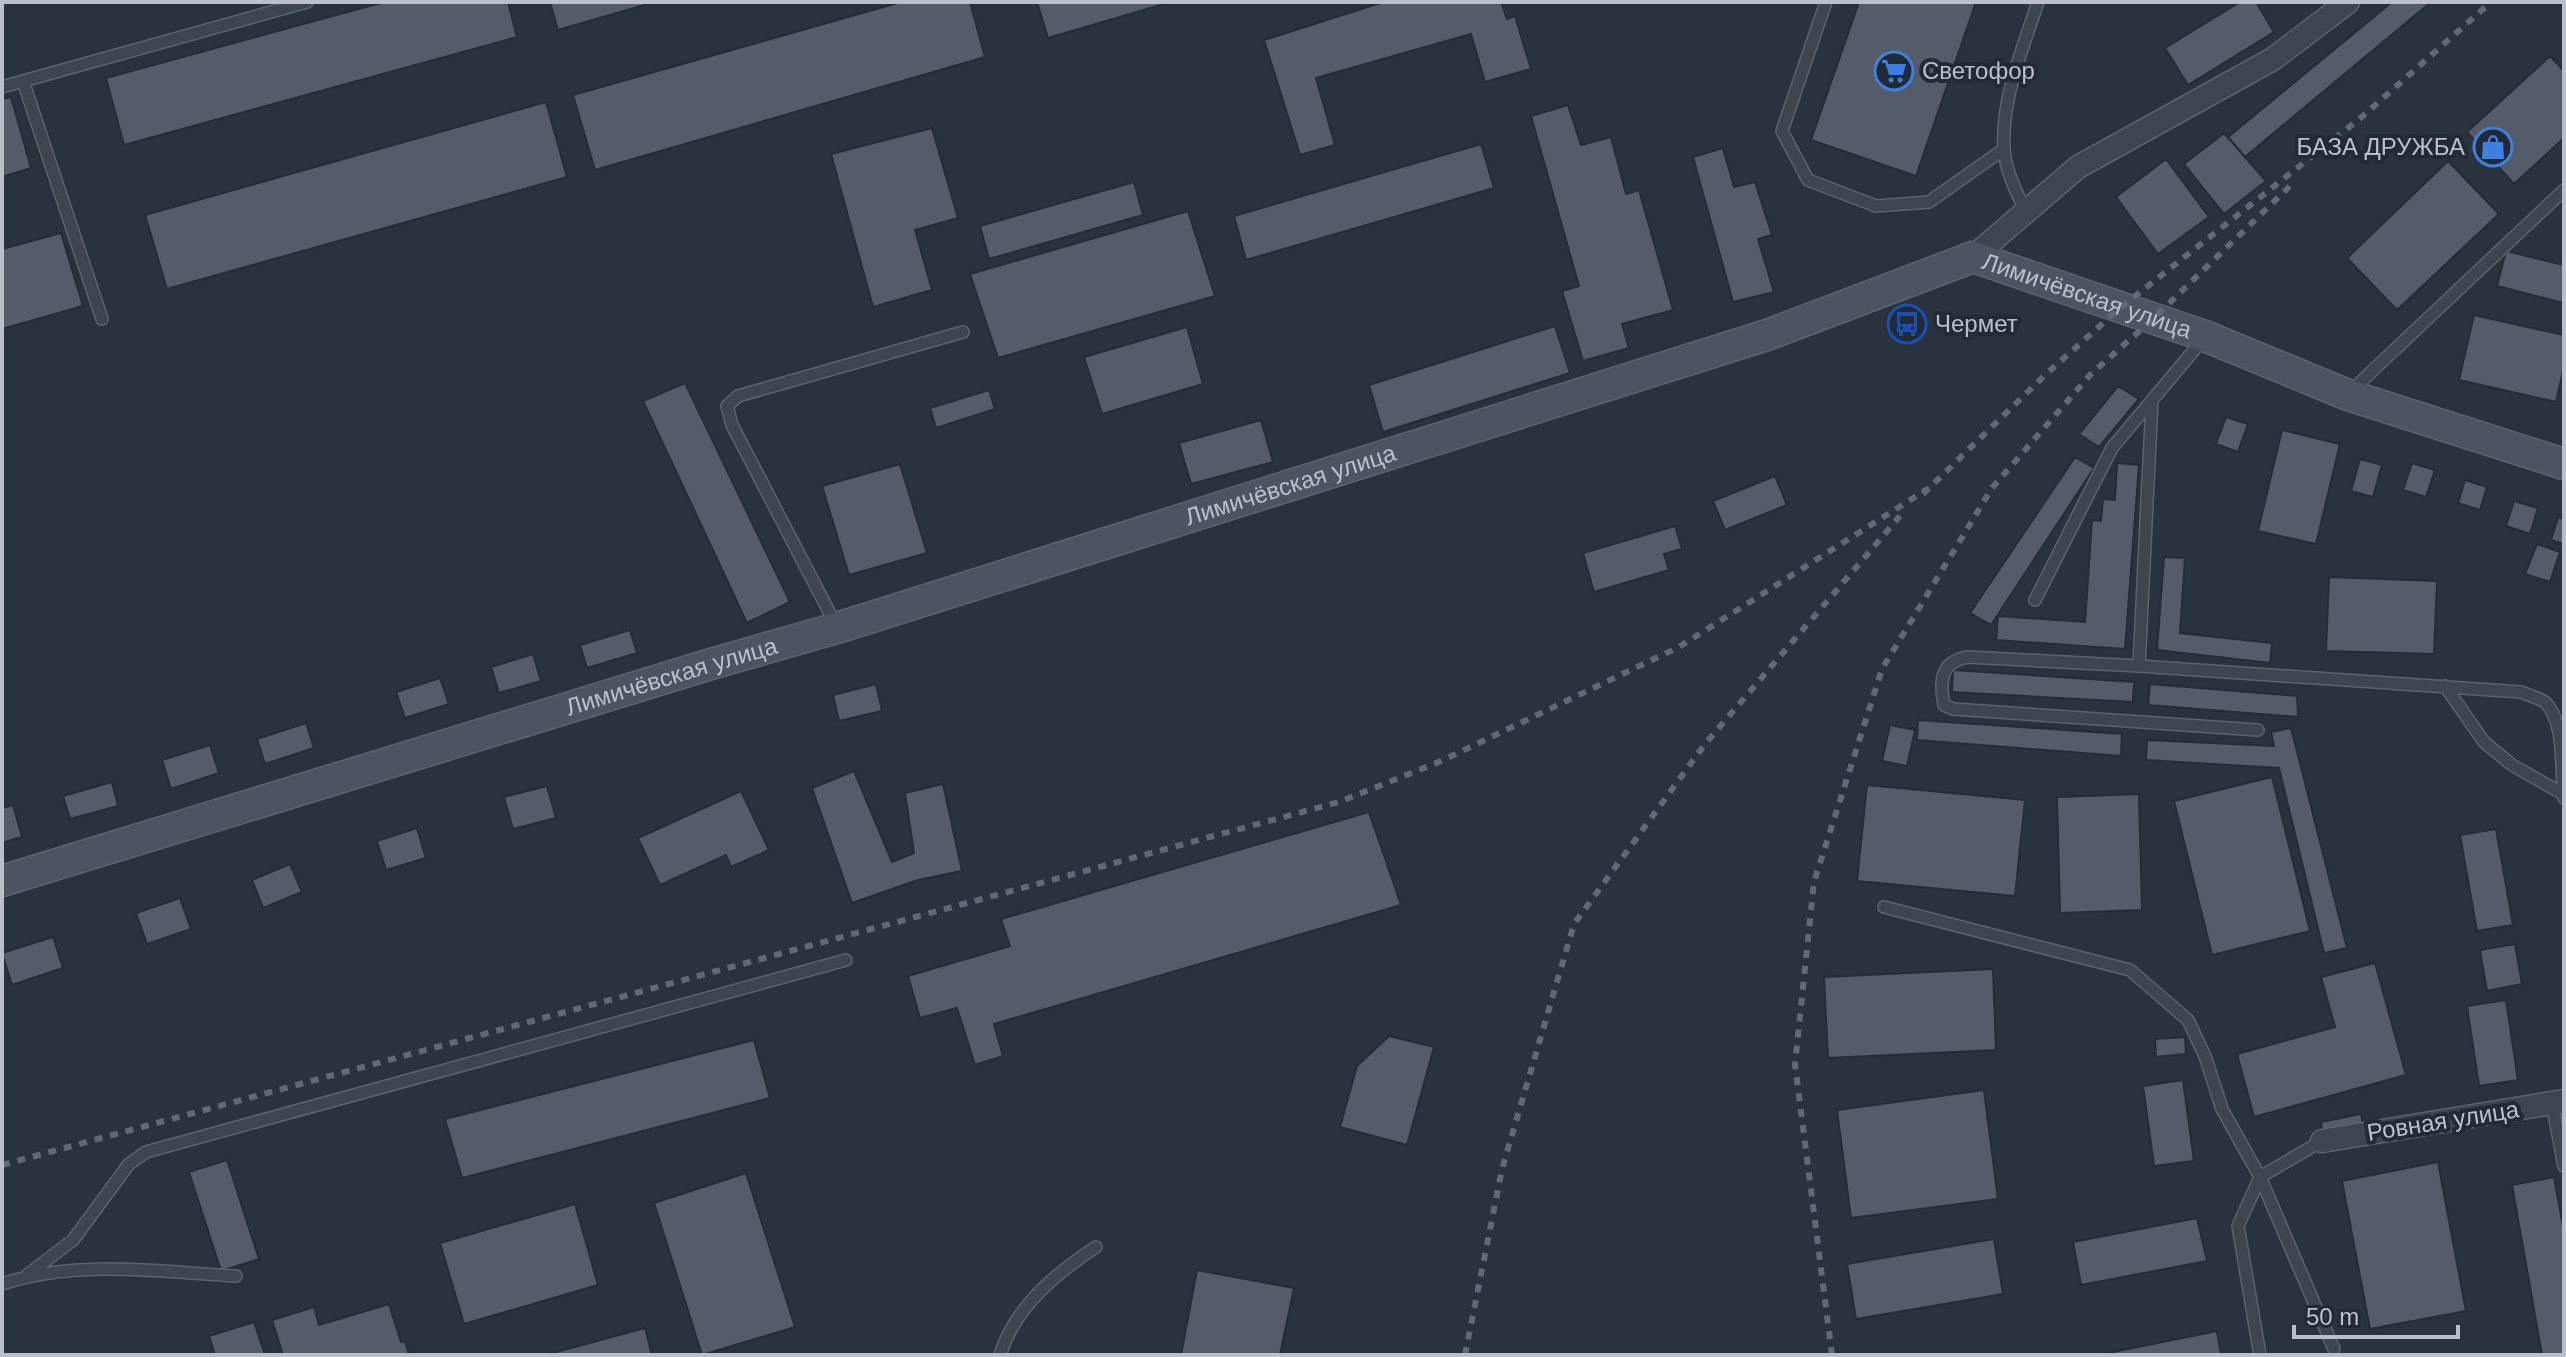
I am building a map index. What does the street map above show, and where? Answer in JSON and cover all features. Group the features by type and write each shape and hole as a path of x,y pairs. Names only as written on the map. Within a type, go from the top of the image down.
{"main road":[{"name":"Лимичёвская улица","path":"2,881 837,628 1767,335 1973,257 2205,336 2348,395 2564,464"}],"street":[{"path":"1973,257 2078,167 2273,59 2348,2"},
{"name":"Ровная улица","path":"2322,1141 2558,1102"}],"lane":[{"path":"2,87 307,2"},
{"path":"1826,2 1782,131 1808,180 1876,206 1929,202 2004,149"},
{"path":"2026,214 2004,149 2013,79 2038,2"},
{"path":"23,81 102,319"},
{"path":"2348,395 2564,190"},
{"path":"837,628 732,425 727,406 738,396 963,332"},
{"path":"2035,600 2112,448 2205,336"},
{"path":"2139,666 2152,401"},
{"path":"2258,730 1953,709 1944,705 1941,692 1945,670 1955,659 1968,657 2521,692 2545,703 2557,721 2562,742 2564,796"},
{"path":"2445,686 2484,742 2512,765 2564,796"},
{"path":"1884,907 2130,970 2188,1020 2205,1056 2222,1109 2260,1177 2334,1349"},
{"path":"27,1275 73,1240 129,1164 146,1152 846,960"},
{"path":"2558,1102 2564,1166"},
{"path":"2260,1355 2238,1226 2260,1177 2322,1141"},
{"path":"1000,1355 1004,1340 1033,1298 1058,1272 1096,1247"},
{"path":"2,1284 27,1275 83,1269 236,1276"}],"building":[{"path":"384,2 508,2 517,37 124,145 106,78"},
{"path":"550,2 655,2 558,30"},
{"path":"901,2 970,2 985,57 595,170 573,95"},
{"path":"1037,2 1171,2 1048,38"},
{"path":"1383,2 1501,2 1507,19 1515,16 1531,69 1485,82 1471,34 1316,78 1335,145 1300,155 1264,40"},
{"name":"Светофор","path":"1859,2 1976,2 1916,176 1811,140"},
{"path":"2240,2 2256,2 2274,32 2188,85 2165,48"},
{"path":"2392,2 2431,2 2245,157 2228,137"},
{"path":"2550,56 2564,71 2564,138 2514,184 2467,132"},
{"path":"11,97 31,168 2,177 2,99"},
{"path":"546,102 567,177 167,289 145,215"},
{"path":"1568,105 1581,145 1611,137 1626,194 1639,190 1673,310 1622,324 1629,348 1583,361 1562,291 1579,286 1531,116"},
{"path":"932,128 958,218 915,230 932,290 873,307 831,154"},
{"path":"2224,133 2266,181 2224,214 2184,164"},
{"path":"1481,144 1494,188 1246,260 1234,216"},
{"path":"1723,148 1734,187 1755,182 1772,235 1758,239 1774,292 1733,302 1693,157"},
{"path":"2166,159 2209,217 2158,254 2116,197"},
{"path":"2448,161 2499,214 2397,310 2347,258"},
{"path":"1134,182 1143,215 989,259 980,226"},
{"path":"1188,211 1215,296 998,358 970,274"},
{"path":"61,233 83,306 2,329 2,249"},
{"path":"2506,251 2564,265 2564,303 2497,286"},
{"path":"2474,315 2564,335 2564,367 2556,402 2459,380"},
{"path":"1555,326 1570,373 1383,432 1369,385"},
{"path":"1187,327 1203,384 1102,414 1084,357"},
{"path":"685,383 790,602 747,623 643,401"},
{"path":"2118,386 2139,399 2099,447 2079,434"},
{"path":"989,390 995,409 936,428 930,408"},
{"path":"2226,417 2248,424 2238,452 2216,444"},
{"path":"1261,420 1273,462 1191,484 1179,443"},
{"path":"2282,430 2340,444 2316,544 2258,531"},
{"path":"2075,457 2094,468 1991,625 1970,613"},
{"path":"2360,459 2382,465 2373,497 2351,491"},
{"path":"2117,463 2139,465 2125,649 1996,640 1998,616 2085,622 2092,520 2101,521 2103,499 2115,500"},
{"path":"2412,463 2435,470 2426,497 2403,490"},
{"path":"900,464 927,553 849,575 822,486"},
{"path":"1775,476 1787,505 1725,530 1713,501"},
{"path":"2465,480 2487,487 2480,510 2458,503"},
{"path":"2514,501 2538,508 2530,534 2506,526"},
{"path":"2558,517 2564,519 2564,544 2551,540"},
{"path":"1675,526 1682,549 1664,554 1669,570 1594,592 1583,553"},
{"path":"2537,544 2560,552 2550,582 2525,574"},
{"path":"2164,557 2185,558 2180,633 2272,643 2270,663 2157,650"},
{"path":"2329,577 2437,581 2434,654 2326,651"},
{"path":"630,630 637,653 587,668 580,645"},
{"path":"533,654 541,681 499,693 491,667"},
{"path":"1953,670 2134,682 2133,702 1952,692"},
{"path":"440,678 449,704 405,718 396,692"},
{"path":"876,684 882,711 839,721 833,695"},
{"path":"2150,684 2297,696 2298,717 2148,705"},
{"path":"1918,720 2122,734 2121,756 1917,740"},
{"path":"306,723 314,748 265,764 257,739"},
{"path":"1890,725 1915,730 1907,766 1882,761"},
{"path":"2291,728 2347,948 2324,953 2279,768 2146,760 2147,740 2274,746 2271,732"},
{"path":"210,745 219,773 171,789 162,760"},
{"path":"854,771 892,862 914,853 905,793 943,784 962,871 918,880 852,903 812,788"},
{"path":"2272,777 2310,931 2212,955 2174,801"},
{"path":"112,782 118,806 70,819 63,796"},
{"path":"1867,785 2025,800 2015,896 1857,881"},
{"path":"547,786 556,818 513,829 504,797"},
{"path":"741,791 769,850 731,867 726,855 660,885 638,838"},
{"path":"2139,794 2142,910 2060,913 2057,797"},
{"path":"13,805 22,837 2,843 2,808"},
{"path":"1369,812 1401,905 994,1024 1003,1056 975,1065 957,1008 920,1018 908,976 1010,946 1001,919"},
{"path":"417,828 426,858 386,870 377,841"},
{"path":"2496,829 2513,925 2477,931 2460,835"},
{"path":"290,864 302,892 263,908 252,880"},
{"path":"180,898 191,929 147,944 136,913"},
{"path":"53,937 63,968 12,985 2,953"},
{"path":"2515,944 2522,984 2487,991 2480,950"},
{"path":"2375,963 2406,1075 2254,1117 2237,1054 2335,1027 2321,977"},
{"path":"1993,969 1996,1050 1828,1058 1824,977"},
{"path":"2506,1000 2518,1080 2479,1086 2467,1006"},
{"path":"1389,1036 1434,1047 1407,1145 1340,1127 1357,1066"},
{"path":"2185,1037 2186,1054 2156,1057 2155,1039"},
{"path":"754,1040 770,1098 462,1178 445,1119"},
{"path":"2183,1080 2194,1161 2154,1166 2143,1086"},
{"path":"1984,1090 1998,1199 1851,1218 1837,1110"},
{"path":"2361,1114 2363,1124 2322,1132 2321,1122"},
{"path":"227,1160 259,1259 221,1271 189,1172"},
{"path":"2438,1162 2466,1311 2370,1329 2342,1181"},
{"path":"746,1173 795,1327 702,1355 654,1203"},
{"path":"2554,1177 2564,1232 2564,1355 2542,1355 2512,1185"},
{"path":"575,1204 598,1285 464,1324 440,1243"},
{"path":"2197,1218 2207,1261 2081,1285 2073,1242"},
{"path":"1994,1239 2003,1294 1856,1319 1847,1264"},
{"path":"1197,1270 1294,1288 1280,1355 1181,1355"},
{"path":"389,1304 401,1342 405,1341 409,1355 283,1355 272,1320 314,1307 319,1325"},
{"path":"254,1322 265,1355 215,1355 209,1336"},
{"path":"645,1328 652,1355 545,1355"},
{"path":"2217,1331 2221,1355 2098,1355"}],"railway":[{"path":"1923,494 2044,376 2120,308 2363,116 2491,2"},
{"path":"1832,1355 1795,1064 1814,882 1882,669 1992,488 2091,374 2153,319 2291,185"},
{"path":"2,1165 1339,802 1439,762 1679,647 1929,488"},
{"path":"1465,1355 1502,1169 1574,924 1705,744 1900,516"}],"place":[{"name":"Светофор","path":"1894,71"},
{"name":"БАЗА ДРУЖБА","path":"2493,147"},
{"name":"Чермет","path":"1907,324"}]}
